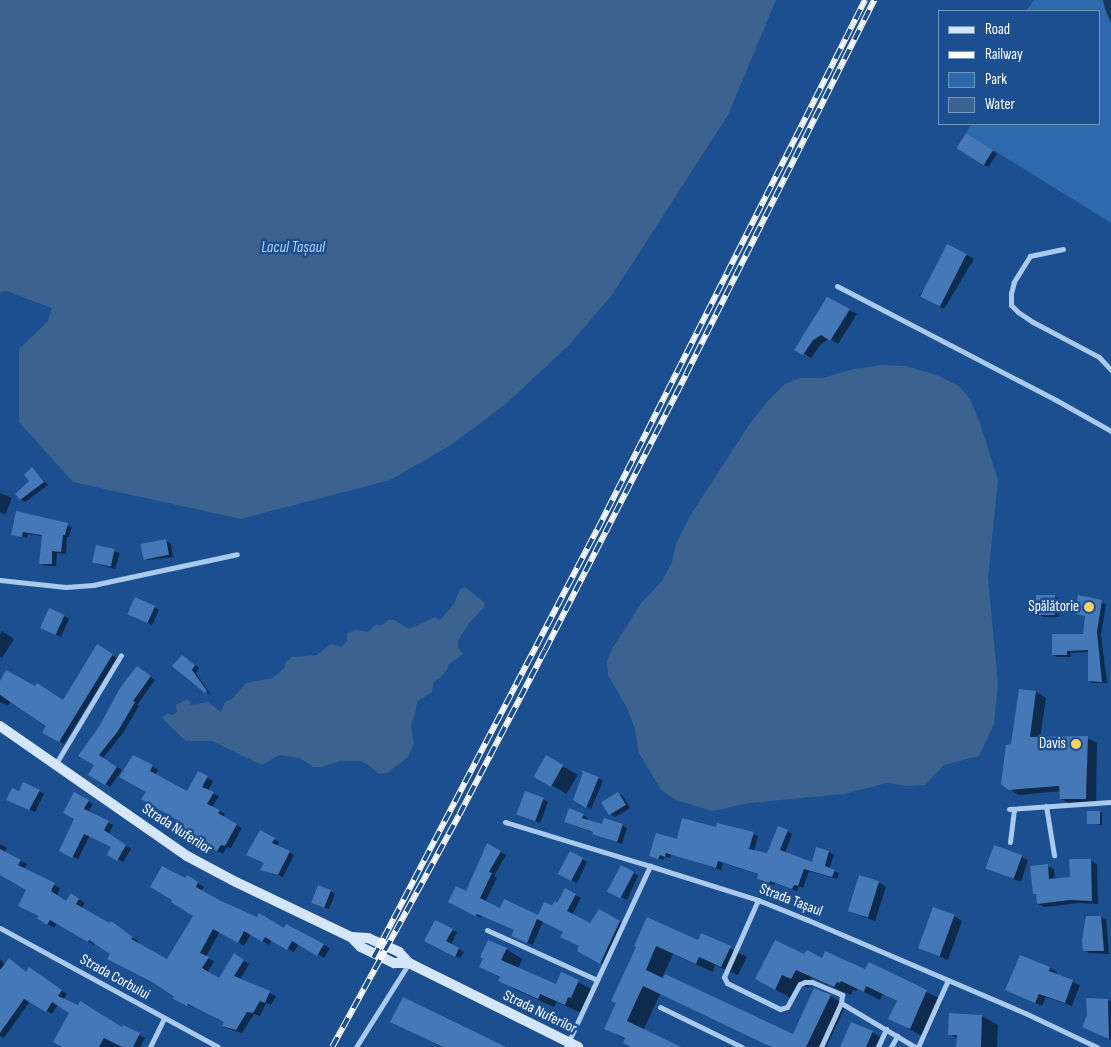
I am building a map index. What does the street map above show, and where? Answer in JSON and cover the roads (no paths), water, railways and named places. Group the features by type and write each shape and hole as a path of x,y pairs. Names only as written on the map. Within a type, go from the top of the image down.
{"street":[{"path":"1063,249 1030,256 1014,282 1010,293 1011,304 1018,312 1033,322 1099,357 1111,370"},
{"path":"837,286 1047,395 1111,432"},
{"path":"0,580 66,586 93,585 237,554"},
{"path":"55,765 121,655"},
{"name":"Strada Nuferilor","path":"0,726 187,856 236,882 351,936 361,947 394,962 409,963 567,1045 578,1047"},
{"path":"1010,842 1011,809 1111,802"},
{"path":"1046,806 1054,855"},
{"name":"Strada Tașaul","path":"505,822 758,900 948,980 1097,1047"},
{"path":"567,1045 650,866"},
{"path":"758,900 724,978 727,982 780,1009 787,1007 800,984 805,982 812,982 842,995 842,1003 821,1047"},
{"name":"Strada Corbului","path":"0,928 218,1047"},
{"path":"487,930 597,980"},
{"path":"356,1047 409,963"},
{"path":"842,1003 916,1047 948,980"},
{"path":"660,1007 742,1047"},
{"path":"150,1047 164,1018"},
{"path":"878,1047 886,1030"},
{"path":"891,1047 896,1036"}],"water":[{"name":"Lacul Tașaul","path":"0,0 776,0 728,115 612,295 569,345 507,403 451,445 390,480 241,519 73,482 19,422 19,349 48,321 52,308 6,291 0,293"},
{"path":"882,365 906,366 939,376 959,386 970,399 980,423 998,480 988,578 998,684 994,724 979,756 944,765 925,785 907,786 887,783 844,794 750,803 712,811 676,800 661,790 639,753 635,729 627,708 608,675 607,661 612,649 642,602 662,581 672,562 676,544 690,516 749,425 766,403 785,384 800,378 822,378 854,369"},
{"path":"465,587 485,603 484,607 470,622 458,640 458,648 463,654 448,665 447,670 439,679 434,681 432,692 418,701 411,726 414,744 408,757 387,773 379,774 360,761 341,761 322,767 313,767 300,758 279,755 262,765 212,741 186,741 162,718 167,714 173,715 177,712 176,705 188,699 191,705 208,702 221,712 225,702 232,699 246,683 272,678 285,667 286,662 292,657 317,655 331,644 342,647 347,641 347,633 356,630 368,632 375,625 382,625 389,620 394,620 409,629 435,617 440,620 454,604 460,589"}],"railway":[{"path":"373,958 597,530 865,0"},
{"path":"332,1047 459,815 545,650 874,0"}],"place":[{"name":"Spălătorie","path":"1089,607"},
{"name":"Davis","path":"1076,744"}]}
